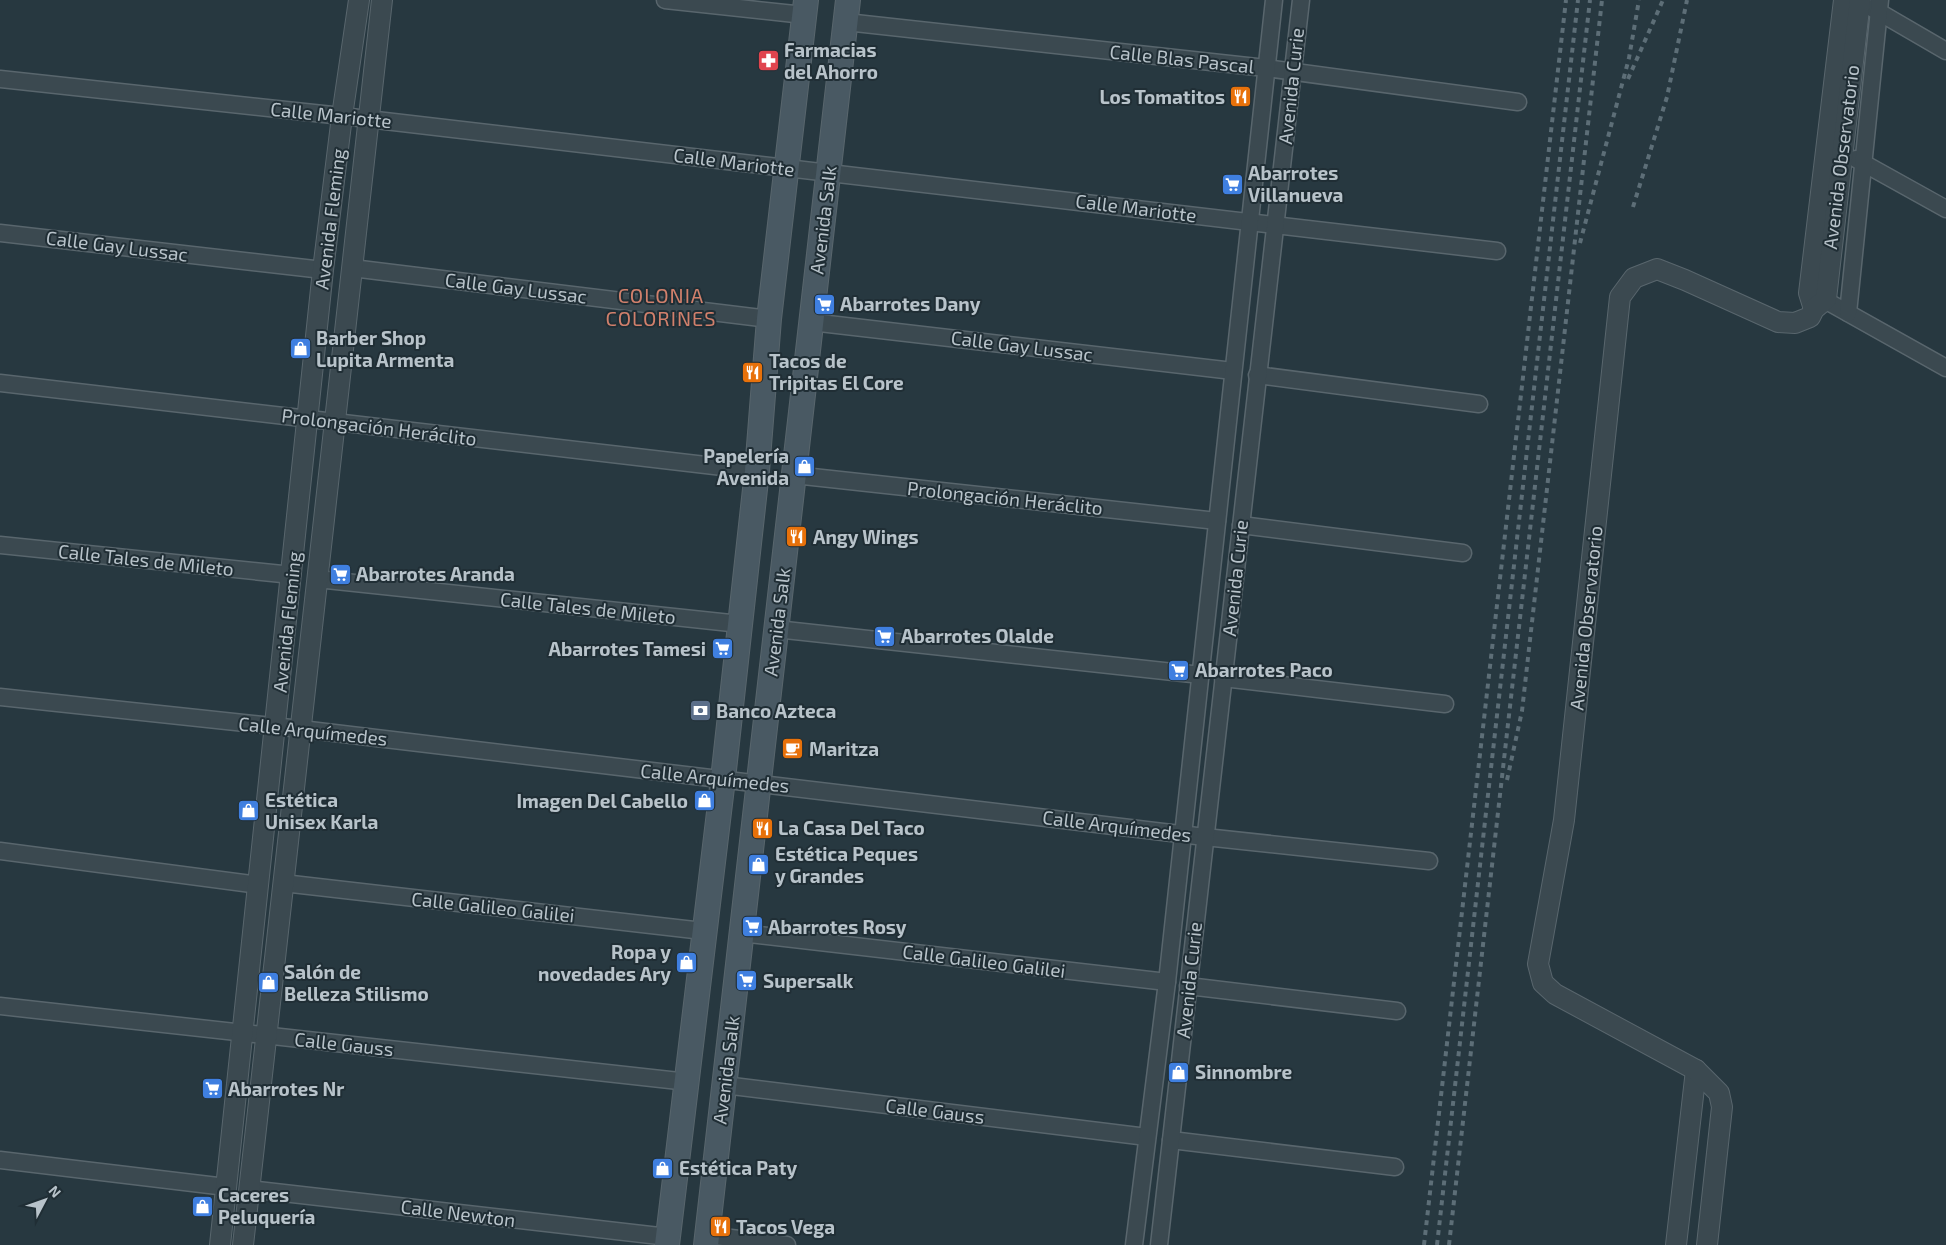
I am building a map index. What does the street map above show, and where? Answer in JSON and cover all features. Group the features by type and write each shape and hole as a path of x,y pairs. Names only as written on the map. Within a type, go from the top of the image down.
{"main road":[{"name":"Avenida Salk","path":"667,1241 688,1082 703,930 723,779 757,471 769,319 805,7"},
{"name":"Avenida Salk","path":"706,1240 847,11"}],"street":[{"name":"Avenida Fleming","path":"220,1245 324,270 342,116 359,0"},
{"name":"Avenida Fleming","path":"243,1245 382,0"},
{"path":"666,0 805,7"},
{"name":"Avenida Curie","path":"1134,1245 1167,982 1274,0"},
{"name":"Avenida Curie","path":"1159,1245 1300,0"},
{"path":"1854,0 1879,6 1946,51"},
{"name":"Avenida Observatorio","path":"1707,1245 1722,1107 1719,1093 1696,1070 1555,994 1543,983 1538,964 1564,820 1620,297 1634,278 1657,270 1686,280 1778,322 1795,323 1810,317 1816,300 1854,0"},
{"path":"1848,312 1879,6"},
{"name":"Calle Blas Pascal","path":"847,11 1292,73 1518,102"},
{"name":"Calle Mariotte","path":"0,79 342,116 1497,251"},
{"path":"1834,150 1864,162 1946,209"},
{"name":"Calle Gay Lussac","path":"0,233 324,270"},
{"name":"Calle Gay Lussac","path":"352,268 769,319"},
{"path":"1816,300 1848,312 1946,368"},
{"name":"Calle Gay Lussac","path":"811,322 1233,371"},
{"path":"1257,375 1479,404"},
{"name":"Prolongación Heráclito","path":"0,383 757,471"},
{"name":"Prolongación Heráclito","path":"794,475 1217,521"},
{"path":"1241,525 1463,553"},
{"name":"Calle Tales de Mileto","path":"0,545 292,575"},
{"name":"Calle Tales de Mileto","path":"317,579 740,624"},
{"path":"776,629 1200,675"},
{"path":"1223,678 1445,704"},
{"name":"Calle Arquímedes","path":"0,697 276,726 758,782 1205,837 1429,861"},
{"path":"0,851 259,885"},
{"name":"Calle Galileo Galilei","path":"283,883 703,930"},
{"name":"Calle Galileo Galilei","path":"741,933 1167,982"},
{"path":"1188,986 1397,1011"},
{"name":"Calle Gauss","path":"0,1006 688,1082"},
{"path":"1676,1245 1696,1070"},
{"name":"Calle Gauss","path":"724,1085 1147,1137"},
{"path":"1171,1140 1395,1168"},
{"path":"0,1160 226,1187"},
{"name":"Calle Newton","path":"249,1189 667,1241"},
{"path":"706,1240 787,1245"}],"railway":[{"path":"1424,1245 1566,0"},
{"path":"1437,1245 1578,0"},
{"path":"1449,1245 1590,0"},
{"path":"1507,780 1522,711 1602,0"},
{"path":"1580,243 1629,58 1639,0"},
{"path":"1628,79 1663,0"},
{"path":"1633,207 1667,97 1687,0"}],"place":[{"name":"Farmacias del Ahorro","path":"768,61"},
{"name":"Los Tomatitos","path":"1241,97"},
{"name":"Abarrotes Villanueva","path":"1232,184"},
{"name":"Abarrotes Dany","path":"824,304"},
{"name":"Barber Shop Lupita Armenta","path":"300,349"},
{"name":"Tacos de Tripitas El Core","path":"753,372"},
{"name":"Papelería Avenida","path":"805,467"},
{"name":"Angy Wings","path":"797,537"},
{"name":"Abarrotes Aranda","path":"340,574"},
{"name":"Abarrotes Olalde","path":"885,636"},
{"name":"Abarrotes Tamesi","path":"722,649"},
{"name":"Abarrotes Paco","path":"1179,670"},
{"name":"Banco Azteca","path":"700,711"},
{"name":"Maritza","path":"793,749"},
{"name":"Imagen Del Cabello","path":"704,801"},
{"name":"Estética Unisex Karla","path":"249,811"},
{"name":"La Casa Del Taco","path":"762,828"},
{"name":"Estética Peques y Grandes","path":"759,865"},
{"name":"Abarrotes Rosy","path":"752,927"},
{"name":"Ropa y novedades Ary","path":"687,963"},
{"name":"Supersalk","path":"747,981"},
{"name":"Salón de Belleza Stilismo","path":"268,983"},
{"name":"Sinnombre","path":"1179,1072"},
{"name":"Abarrotes Nr","path":"212,1089"},
{"name":"Estética Paty","path":"663,1168"},
{"name":"Caceres Peluquería","path":"202,1206"},
{"name":"Tacos Vega","path":"720,1227"}],"district":[{"name":"COLONIA COLORINES","path":"661,308"}]}
